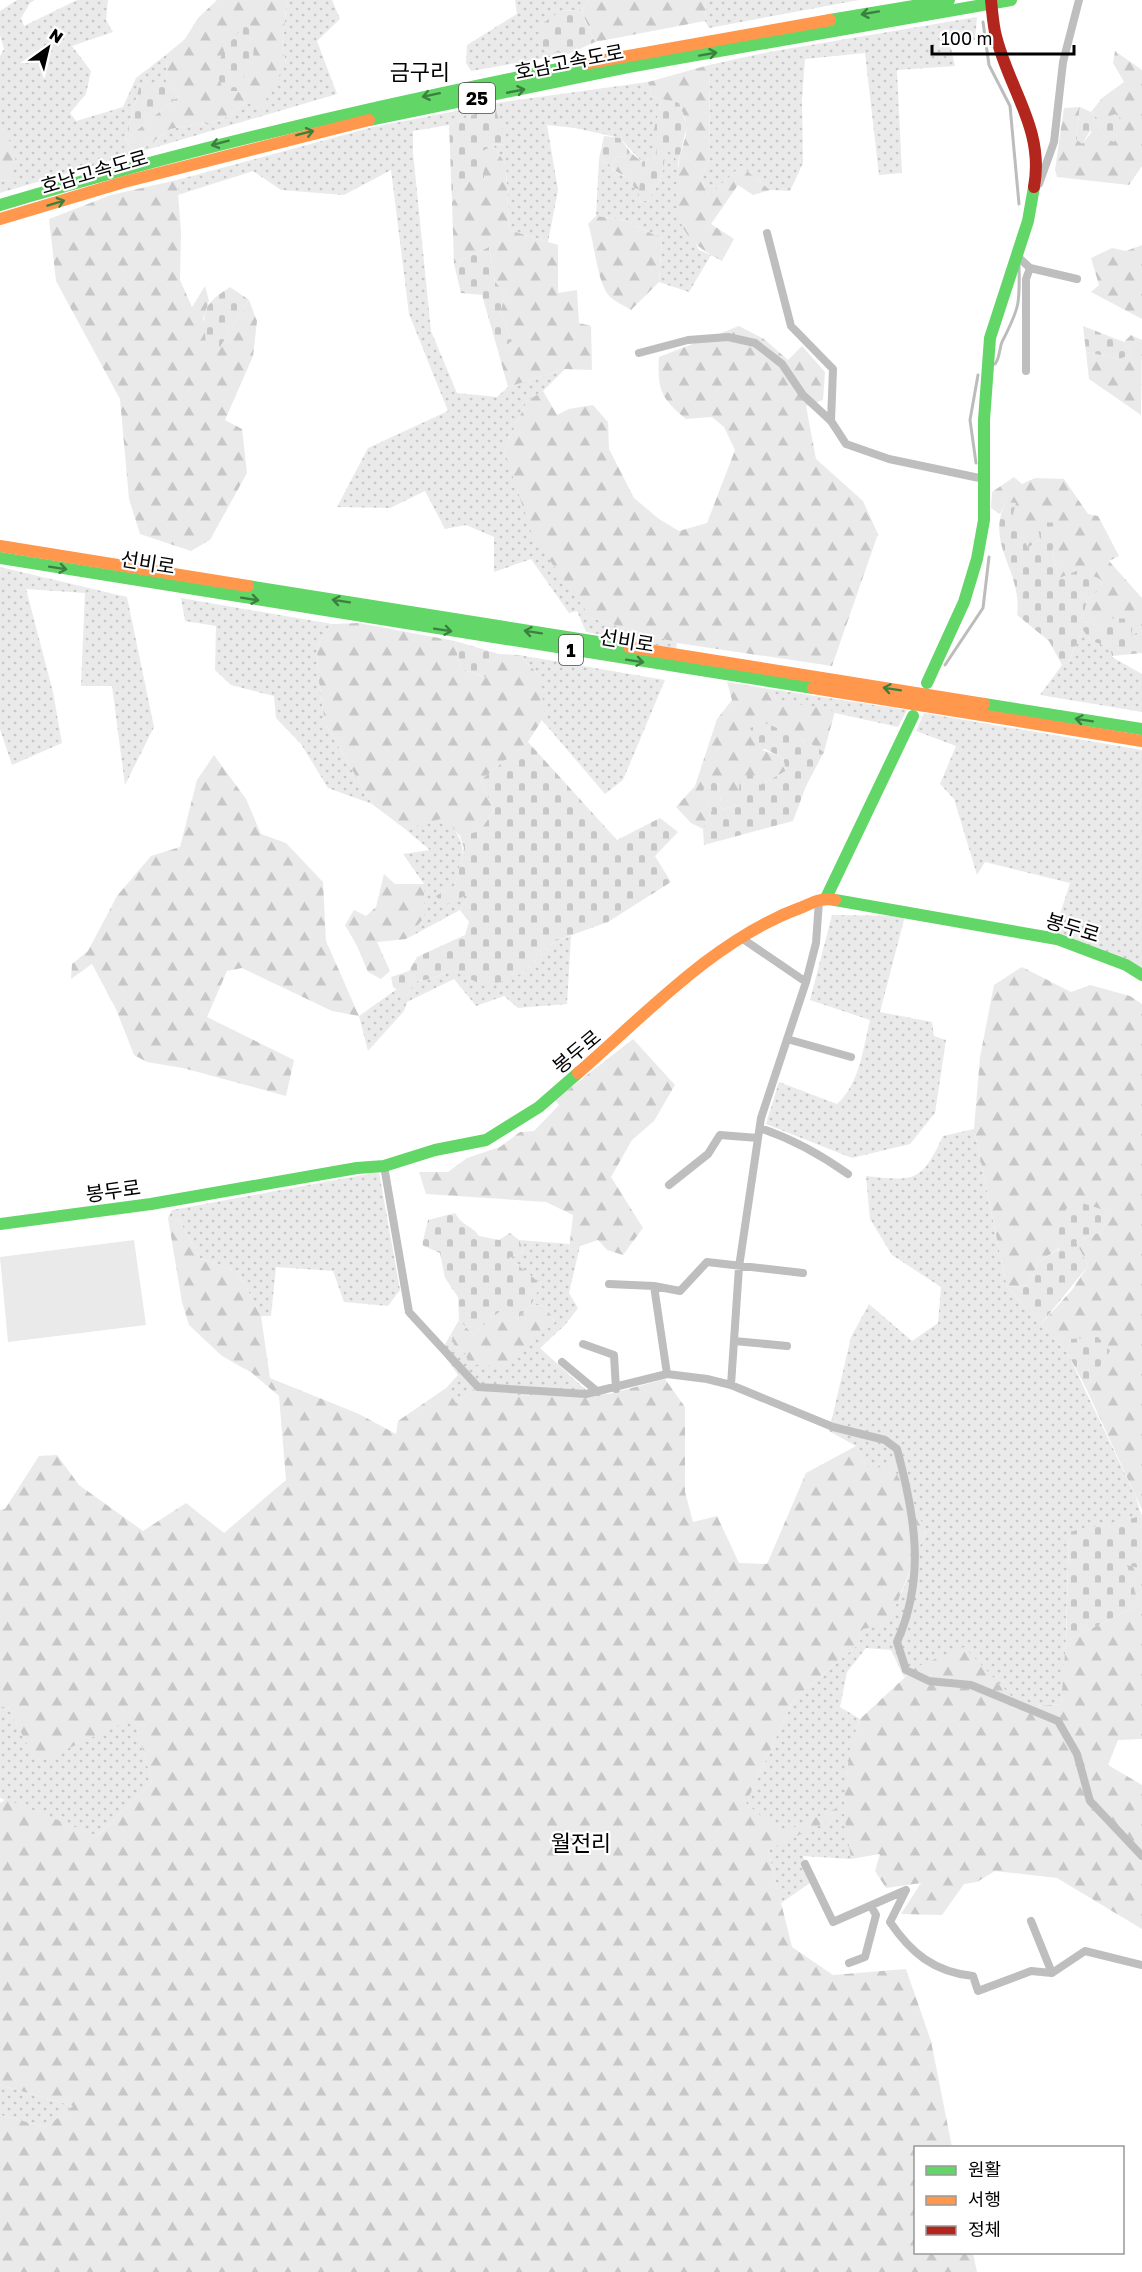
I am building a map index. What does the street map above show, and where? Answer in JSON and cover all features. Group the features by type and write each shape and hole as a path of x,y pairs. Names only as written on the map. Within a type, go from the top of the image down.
{"main road":[{"name":"호남고속도로","path":"0,205 245,136 369,108 600,59 949,0"},
{"path":"927,683 964,602 977,560 984,520 984,420 990,338 1033,201 1038,166 1035,139 996,33 991,0"},
{"name":"호남고속도로","path":"0,219 248,147 341,124 1011,0"},
{"name":"선비로","path":"0,546 1142,729"},
{"name":"선비로","path":"0,558 1142,741"},
{"path":"823,900 913,716"},
{"name":"봉두로","path":"0,1224 151,1204 357,1168 384,1166 435,1150 486,1140 539,1107 722,949 783,914 823,900 1057,939 1126,965 1142,975"}],"street":[{"path":"1033,201 1054,142 1063,62 1079,0"},
{"path":"767,233 791,326 833,369 831,421"},
{"path":"1016,255 1030,268 1077,279"},
{"path":"1026,371 1026,279 1030,268"},
{"path":"639,353 688,340 728,338 755,343 782,364 803,395 831,421 846,444 889,459 984,479"},
{"path":"731,1385 740,1266 758,1138 806,982 816,943 823,900"},
{"path":"740,938 806,982"},
{"path":"787,1039 851,1057"},
{"path":"760,1128 792,1139 823,1156 848,1174"},
{"path":"669,1185 708,1154 720,1135 758,1138"},
{"path":"384,1166 409,1312 478,1387 586,1394 616,1389 645,1378 667,1374 731,1385 833,1427 885,1440 897,1449 917,1543 912,1595 906,1621 897,1642 906,1670 929,1681 971,1685 1058,1721 1077,1754 1090,1801 1142,1856"},
{"path":"609,1284 654,1286 680,1291 707,1262 803,1273"},
{"path":"654,1286 667,1374"},
{"path":"734,1341 787,1346"},
{"path":"583,1344 614,1355 616,1389"},
{"path":"562,1362 598,1392"},
{"path":"805,1864 834,1923 906,1890 890,1922 906,1945 920,1957 946,1970 973,1976 978,1991 1031,1971 1052,1973 1085,1951 1142,1965"},
{"path":"849,1962 865,1957 876,1915 871,1906"},
{"path":"1030,1921 1052,1973"}],"green space":[{"path":"17,0 35,0 30,3 21,18 24,26 77,0 108,0 106,20 113,32 72,46 91,71 86,94 70,113 76,121 123,107 136,78 167,54 166,84 140,84 125,140 135,153 0,193 0,181 10,180 4,133 0,132 0,56 4,49 0,35 0,11"},
{"path":"217,0 287,0 282,47 286,63 262,107 247,101 222,120 170,129 136,154 125,140 180,95 166,84 167,54 185,39 198,18"},
{"path":"287,0 332,0 340,19 317,41 337,94 138,152 170,129 222,120 247,101 286,63 282,47"},
{"path":"515,0 590,0 581,10 560,11 543,50 568,54 471,71 466,63 467,45 517,14"},
{"path":"590,0 706,0 705,21 595,42 581,10"},
{"path":"706,0 859,0 709,28 705,21"},
{"path":"581,10 595,42 568,54 543,50 538,27 560,11"},
{"path":"977,17 975,40 950,43 955,66 897,70 902,173 879,175 865,53 805,59 802,100 803,163 790,191 770,190 741,166 709,196 701,178 710,157 709,65 769,52"},
{"path":"245,25 255,35 253,57 237,91 224,91 215,70 225,48"},
{"path":"1115,51 1142,70 1142,166 1129,185 1057,177 1055,170 1064,108 1080,107 1076,139 1083,143 1100,121 1091,112 1102,98 1124,82 1113,63"},
{"path":"709,65 710,157 701,178 709,196 741,166 770,190 753,195 738,185 711,224 734,239 722,261 694,243 680,221 676,194 680,157 686,134 685,120 679,104 651,96 648,82"},
{"path":"648,82 651,96 662,99 651,145 658,145 656,156 642,162 620,138 575,128 547,125 558,190 548,242 509,230 506,165 493,145 506,144 477,113 449,125 413,131 413,152 431,331 457,393 497,397 508,387 565,369 543,391 527,401 504,450 591,618 677,643 676,649 586,632 577,611 569,613 531,559 494,572 494,537 466,525 445,529 425,491 390,508 337,507 368,448 448,411 409,314 391,170 344,195 281,190 253,171 178,195 177,180 373,127 503,102"},
{"path":"140,84 166,84 180,95 125,140"},
{"path":"662,99 679,103 687,126 678,162 667,148 661,178 649,200 638,202 642,162 656,156 657,146 650,145"},
{"path":"1080,107 1091,112 1100,121 1115,114 1126,122 1114,142 1090,131 1082,144 1076,139"},
{"path":"496,111 507,144 493,145 483,151 484,178 468,182 452,202 449,125 477,113"},
{"path":"0,132 4,132 15,155 15,167 10,180 0,181"},
{"path":"604,136 620,138 630,152 626,157 617,156 612,166 599,159"},
{"path":"493,145 506,165 509,230 558,245 558,293 577,290 579,323 591,326 592,370 565,369 508,387 498,351 512,341 500,312 506,293 495,282 489,247 454,264 452,202 468,182 483,151"},
{"path":"667,147 678,162 677,207 699,250 711,255 689,292 659,282 662,239 625,220 596,216 599,159 612,166 613,171 631,179 634,188 640,190 639,202 649,200 661,178"},
{"path":"630,152 642,162 640,190 634,188 631,179 613,170 612,166 617,156 626,157"},
{"path":"177,180 181,232 180,280 192,307 205,286 209,301 203,319 220,347 249,300 257,321 253,356 225,420 242,429 247,473 210,540 191,551 140,534 129,499 120,399 56,281 49,219 111,195"},
{"path":"596,216 625,220 662,239 659,282 631,310 610,297 602,283 588,224"},
{"path":"1142,245 1142,319 1091,292 1099,285 1091,258 1112,248 1126,251"},
{"path":"489,247 495,282 506,293 500,312 512,341 498,351 482,295 461,293 454,264"},
{"path":"230,287 249,300 220,347 206,344 204,324 206,310 214,299"},
{"path":"739,326 764,339 788,360 802,346 825,372 823,400 806,406 816,459 863,501 878,534 832,666 677,643 591,618 533,537 504,450 527,401 543,391 557,415 569,409 593,405 608,422 609,449 634,498 659,519 679,531 707,523 735,450 724,427 712,417 686,419 666,399 660,385 659,357"},
{"path":"1083,326 1124,342 1131,354 1120,359 1086,352"},
{"path":"1131,335 1142,340 1141,415 1089,379 1086,352 1120,359 1131,354 1124,342"},
{"path":"1014,477 1022,484 1035,478 1064,479 1088,514 1098,516 1119,556 1109,561 1142,598 1142,630 1131,637 1133,619 1099,626 1082,621 1087,600 1102,586 1100,579 1059,578 1052,551 1040,539 1028,548 1006,502 1000,514 991,508 992,492"},
{"path":"1006,502 1016,503 1013,514 1028,548 1040,539 1037,522 1060,523 1052,551 1059,578 1079,570 1100,579 1102,587 1087,600 1082,621 1099,626 1105,618 1134,619 1131,636 1142,630 1142,653 1112,656 1110,648 1090,640 1083,630 1068,662 1062,665 1049,641 1017,615 1015,585 1001,545 999,531 1000,517"},
{"path":"0,567 127,597 154,727 125,785 112,686 81,686 85,593 26,589 53,692 62,743 12,765 0,729"},
{"path":"181,598 332,624 317,646 318,675 325,723 372,804 328,788 301,744 276,718 274,696 231,685 215,670 216,626 185,621"},
{"path":"359,623 455,641 460,668 484,677 499,654 519,655 539,675 545,715 528,742 481,780 494,810 480,831 460,836 444,818 405,829 372,804 325,723 318,675 317,646 332,624"},
{"path":"1083,630 1090,640 1111,648 1112,657 1142,674 1142,712 1040,695 1062,665 1068,662"},
{"path":"455,641 499,654 485,677 460,668"},
{"path":"519,655 665,680 623,780 605,794 541,719 539,675"},
{"path":"727,682 770,689 777,700 835,711 824,752 799,737 762,750 783,757 786,771 760,785 738,805 722,809 718,781 703,793 712,810 703,829 691,823 676,807 695,786 717,719 732,700"},
{"path":"770,689 907,710 898,727 777,700"},
{"path":"924,713 1142,750 1142,968 1054,933 1070,883 985,862 977,875 954,799 940,784 956,746 916,731"},
{"path":"765,723 799,737 824,752 806,786 793,821 704,845 703,829 712,810 703,793 706,776 718,781 722,809 738,805 740,778 752,773 760,785 786,771 783,757 762,747 750,728"},
{"path":"528,742 617,840 660,818 678,832 655,856 671,882 608,922 555,941 521,974 487,987 451,970 431,979 417,981 407,996 393,987 391,977 409,971 417,957 465,935 469,922 460,910 471,893 445,905 436,896 455,885 464,848 460,836 480,831 494,810 481,780"},
{"path":"214,755 246,799 261,834 286,843 323,882 326,941 359,1016 332,1011 242,968 227,971 207,1017 294,1060 286,1096 183,1068 147,1062 134,1055 116,1009 92,964 71,979 72,964 88,951 117,896 151,856 180,847 197,780"},
{"path":"445,817 461,842 462,855 455,885 437,896 472,892 460,910 406,939 424,918 424,884 403,854 430,850 405,829"},
{"path":"384,874 395,884 424,884 424,918 406,939 377,942 390,971 381,979 368,972 345,925 354,910 366,916 376,907"},
{"path":"832,915 905,916 880,1012 932,1022 934,1036 946,1040 935,1113 910,1144 852,1158 766,1124 779,1082 837,1104 851,1086 860,1065 870,1020 810,1000"},
{"path":"571,936 567,1004 518,1008 504,996 476,1006 454,979 407,1002 404,1011 368,1051 359,1016 397,989 407,996 417,981 431,979 451,970 521,974 555,941"},
{"path":"1022,967 1071,992 1090,985 1130,996 1142,1004 1142,1510 1086,1388 1110,1351 1071,1339 1067,1352 1041,1324 1072,1290 1088,1266 1076,1242 1102,1231 1110,1212 1039,1262 1028,1285 1007,1287 974,1129 980,1057 994,985"},
{"path":"633,1039 675,1085 654,1121 632,1140 611,1177 643,1228 623,1255 607,1250 598,1240 569,1250 573,1215 546,1202 426,1194 419,1172 448,1172 467,1158 500,1147 520,1132 534,1131 559,1105 555,1100"},
{"path":"974,1129 1007,1287 1067,1352 1135,1495 1142,1516 1069,1533 1065,1666 1061,1704 1022,1707 916,1667 904,1677 891,1650 866,1648 847,1672 840,1707 860,1719 850,1753 846,1788 851,1859 803,1856 810,1883 781,1903 768,1850 746,1803 794,1699 859,1644 863,1629 902,1592 926,1530 869,1469 856,1446 829,1431 851,1337 869,1304 912,1341 938,1323 941,1287 892,1255 870,1219 866,1176 906,1178 915,1176 929,1163 943,1136"},
{"path":"379,1172 400,1290 388,1306 344,1302 333,1271 276,1267 271,1316 261,1316 238,1272 200,1258 179,1220 168,1218 172,1210"},
{"path":"1073,1200 1110,1212 1102,1231 1076,1242 1088,1266 1041,1324 1007,1287 1028,1285 1039,1262 1060,1248 1053,1227"},
{"path":"455,1213 479,1236 499,1240 510,1233 519,1240 524,1252 509,1258 541,1284 531,1305 517,1319 507,1305 473,1334 459,1320 458,1297 445,1278 440,1253 422,1245 428,1220"},
{"path":"168,1218 179,1220 200,1258 238,1272 261,1316 270,1378 359,1414 396,1434 398,1421 446,1388 456,1403 474,1389 525,1396 586,1390 609,1394 665,1379 685,1407 685,1492 693,1522 717,1516 739,1563 767,1564 806,1473 856,1446 869,1469 892,1465 926,1530 889,1623 863,1629 859,1644 794,1699 746,1803 781,1833 844,1805 850,1747 860,1719 916,1667 964,1647 1022,1707 1061,1704 1066,1641 1139,1605 1126,1564 1142,1569 1142,1739 1118,1740 1108,1765 1142,1785 1142,1929 1057,1878 995,1871 977,1882 964,1884 942,1915 901,1914 921,1883 886,1888 875,1871 880,1854 851,1859 844,1813 768,1850 792,1947 833,1975 906,1969 931,2041 952,2146 914,2146 914,2254 973,2254 977,2272 0,2272 0,2115 46,2127 73,2106 0,2085 0,1803 6,1799 97,1836 152,1782 134,1718 37,1763 8,1707 0,1707 0,1510 5,1509 39,1456 57,1455 79,1485 143,1531 186,1503 224,1533 286,1480 279,1396 252,1373 222,1356 189,1325 182,1302"},
{"path":"134,1240 146,1325 8,1342 0,1257"},
{"path":"519,1240 570,1244 569,1250 580,1246 569,1293 578,1308 565,1325 540,1348 586,1390 525,1396 474,1389 456,1403 446,1388 458,1375 441,1351 451,1334 454,1345 465,1353 530,1341 555,1322 545,1306 531,1305 541,1284 509,1258 524,1252"},
{"path":"507,1304 517,1319 531,1305 545,1306 555,1322 502,1367 469,1364 465,1353 454,1345 451,1334 459,1320 473,1334"},
{"path":"1098,1337 1110,1351 1086,1388 1067,1352 1071,1339"},
{"path":"1142,1516 1142,1569 1127,1565 1139,1605 1066,1641 1069,1532"},
{"path":"0,1707 8,1707 37,1762 134,1717 152,1782 97,1836 0,1798"},
{"path":"0,2085 73,2106 46,2127 0,2115"}],"waterway":[{"path":"983,22 989,65 1010,106 1019,204"},
{"path":"995,364 1018,304 1019,264"},
{"path":"976,463 970,420 978,375"},
{"path":"945,665 983,608 989,557"}],"traffic: fast":[{"path":"830,20 949,0"},
{"path":"369,120 628,67 1011,0"},
{"path":"0,205 146,164 293,127 440,93 589,63"},
{"path":"927,683 964,602 977,559 984,520 984,420 990,338 1028,221 1034,187"},
{"path":"0,558 813,688"},
{"path":"248,586 629,647"},
{"path":"984,704 1142,729"},
{"path":"826,898 913,716"},
{"path":"835,900 1057,939 1126,965 1142,975"},
{"path":"0,1224 151,1204 357,1168 384,1166 435,1150 486,1140 539,1107 578,1073"}],"traffic: slow":[{"path":"589,63 830,20"},
{"path":"0,219 124,182 369,120"},
{"path":"0,546 248,586"},
{"path":"629,647 984,704"},
{"path":"813,688 1142,741"},
{"path":"578,1073 682,980 739,939 813,902 826,899 835,900"}],"traffic: jam":[{"path":"991,0 994,28 1001,52 1030,127 1036,166 1034,187"}],"district":[{"name":"금구리","path":"420,71"},
{"name":"월전리","path":"581,1842"}]}
